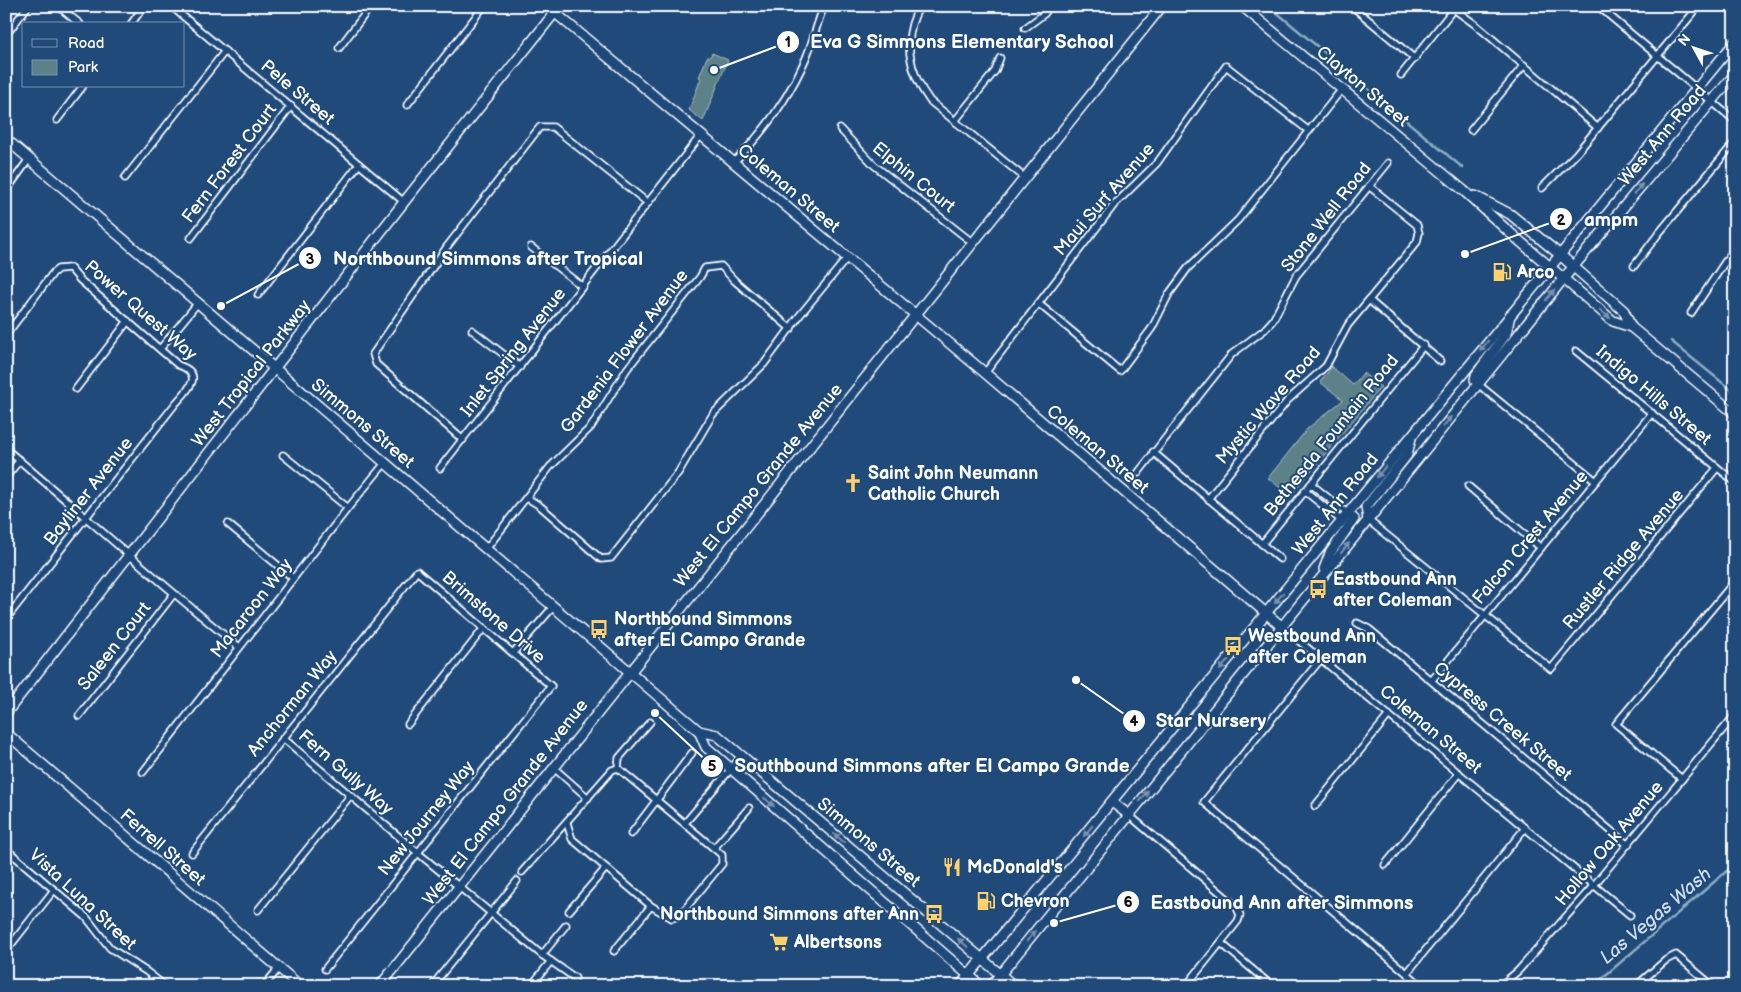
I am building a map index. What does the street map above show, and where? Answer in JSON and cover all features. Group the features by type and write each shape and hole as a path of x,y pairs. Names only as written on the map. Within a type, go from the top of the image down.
{"main road":[{"name":"Coleman Street","path":"547,6 557,10 733,163 985,373 1281,626"},
{"name":"West El Campo Grande Avenue","path":"380,986 629,671 1162,6"},
{"name":"Clayton Street","path":"1242,6 1464,190 1613,321 1631,328 1735,414"},
{"name":"West Tropical Parkway","path":"6,713 131,555 404,202 557,10"},
{"name":"West Ann Road","path":"960,986 1266,614 1549,265 1735,42"},
{"name":"West Ann Road","path":"991,986 1564,278 1735,74"},
{"name":"Simmons Street","path":"6,140 699,731 706,747 981,986"},
{"name":"Clayton Street","path":"1464,190 1510,214 1559,254 1624,311 1631,328"},
{"path":"1501,224 1510,214"},
{"path":"1478,384 1475,380 1476,375 1506,334 1511,312"},
{"path":"1368,520 1366,507 1407,455 1413,433"},
{"path":"1318,581 1330,553 1354,519 1345,517"},
{"name":"Simmons Street","path":"699,731 717,735 1014,986"},
{"name":"Ferrell Street","path":"6,733 300,986"},
{"path":"1112,802 1129,815"}],"street":[{"path":"6,35 28,6"},
{"path":"58,6 78,22"},
{"path":"132,22 144,6"},
{"name":"Pele Street","path":"172,6 404,202"},
{"path":"339,48 371,6"},
{"path":"407,106 484,6"},
{"path":"733,163 764,129 786,97 807,56 824,6"},
{"path":"920,6 910,32 909,53 913,73 930,101 1025,178"},
{"path":"1025,28 1044,14 1050,6"},
{"path":"1352,6 1415,59"},
{"path":"1598,6 1735,121"},
{"path":"1542,188 1598,128 1699,6"},
{"path":"1402,75 1455,8 1598,128"},
{"path":"125,178 226,51"},
{"path":"955,121 994,71 1000,58"},
{"path":"1471,130 1524,65"},
{"name":"Maui Surf Avenue","path":"985,373 1039,304 1068,262 1114,206 1157,163 1226,66 1309,131"},
{"path":"57,120 81,88"},
{"path":"1039,304 1120,371 1152,328 1169,294 1188,268 1238,220 1342,89"},
{"name":"Fern Forest Court","path":"190,238 291,106"},
{"path":"463,440 373,359 376,348 446,248 536,132 540,127 547,126 557,130 648,203"},
{"name":"Elphin Court","path":"840,129 874,165 973,243"},
{"name":"Inlet Spring Avenue","path":"440,468 701,135"},
{"path":"1634,266 1658,233 1735,142"},
{"path":"6,191 29,159"},
{"name":"Stone Well Road","path":"1138,473 1232,354 1264,330 1273,320 1296,276 1388,163"},
{"path":"258,295 359,164"},
{"name":"Mystic Wave Road","path":"1208,498 1288,400 1326,366 1348,325 1417,242 1419,233 1417,225 1369,186"},
{"path":"1691,313 1735,247"},
{"path":"531,248 583,287"},
{"path":"526,498 540,506 601,559 614,555 678,473 713,414 764,364 847,258"},
{"name":"Gardenia Flower Avenue","path":"486,549 550,467 591,427 627,369 700,277 704,268 711,265 721,266 735,281 791,329"},
{"name":"Power Quest Way","path":"6,335 53,273 63,268 70,268 178,365 188,368 191,372 192,382"},
{"path":"1369,300 1440,360"},
{"path":"160,349 197,304"},
{"path":"76,388 128,321"},
{"path":"472,330 520,367"},
{"name":"Bethesda Fountain Road","path":"1262,544 1424,345"},
{"name":"Indigo Hills Street","path":"1576,351 1735,482"},
{"name":"Bayliner Avenue","path":"6,619 176,404 188,392 192,382"},
{"path":"1478,384 1596,481"},
{"name":"Falcon Crest Avenue","path":"1432,680 1652,413"},
{"path":"6,449 87,516 173,595 238,648"},
{"path":"1153,452 1280,559"},
{"path":"284,455 348,508"},
{"path":"6,477 20,460"},
{"name":"Macaroon Way","path":"143,772 348,508 385,464"},
{"name":"Rustler Ridge Avenue","path":"1486,615 1551,669 1717,468"},
{"path":"1311,484 1345,517"},
{"path":"1468,486 1540,548"},
{"path":"1305,491 1345,517"},
{"path":"1368,520 1486,615"},
{"path":"228,524 294,578"},
{"name":"Brimstone Drive","path":"417,571 551,686"},
{"name":"Anchorman Way","path":"192,853 417,571"},
{"path":"1682,779 1616,724 1735,581"},
{"name":"Saleen Court","path":"78,716 173,595"},
{"path":"514,653 553,606"},
{"name":"Cypress Creek Street","path":"1358,622 1432,680 1628,845"},
{"name":"Coleman Street","path":"1281,626 1630,914"},
{"path":"408,724 484,628"},
{"path":"1321,659 1204,802 1422,986"},
{"name":"New Journey Way","path":"325,969 551,686"},
{"path":"1316,806 1389,716"},
{"name":"Hollow Oak Avenue","path":"1500,986 1518,971 1594,885 1734,716"},
{"path":"618,768 619,758 650,722"},
{"name":"Fern Gully Way","path":"283,738 459,887 550,961 575,978"},
{"path":"631,834 658,801 674,774 692,753"},
{"path":"685,823 741,756"},
{"path":"554,768 588,798"},
{"path":"522,872 612,770 618,768"},
{"path":"567,823 572,839 651,906 672,918 680,915 724,859 685,823 618,768"},
{"path":"1385,864 1459,773"},
{"path":"258,910 350,796"},
{"path":"714,848 749,808"},
{"path":"1129,815 1236,906 1240,915 1238,921 1186,986"},
{"path":"1406,973 1525,828"},
{"name":"Vista Luna Street","path":"6,849 86,917 110,948 148,972 165,986"},
{"path":"569,911 606,868"},
{"path":"432,986 517,882"},
{"path":"6,951 54,890"},
{"path":"614,951 651,906"},
{"path":"542,954 566,925"},
{"path":"1220,943 1272,986"},
{"path":"1636,986 1666,960 1676,955 1713,986"},
{"path":"531,986 550,961"},
{"path":"264,986 278,968"}],"green space":[{"path":"712,53 728,60 703,121 689,110 707,57 710,57"},
{"path":"1332,367 1353,385 1363,373 1381,387 1290,496 1268,478 1308,428 1343,400 1320,382"}],"waterway":[{"path":"1269,6 1463,168"},
{"path":"1671,341 1735,393"},
{"name":"Las Vegas Wash","path":"1593,986 1735,864"}],"place":[{"name":"Eva G Simmons Elementary School","path":"714,70"},
{"name":"ampm","path":"1465,254"},
{"name":"Arco","path":"1502,272"},
{"name":"Northbound Simmons after Tropical","path":"221,306"},
{"name":"Saint John Neumann Catholic Church","path":"853,483"},
{"name":"Eastbound Ann after Coleman","path":"1318,589"},
{"name":"Northbound Simmons after El Campo Grande","path":"599,629"},
{"name":"Westbound Ann after Coleman","path":"1233,646"},
{"name":"Star Nursery","path":"1076,680"},
{"name":"Southbound Simmons after El Campo Grande","path":"655,713"},
{"name":"McDonald's","path":"952,867"},
{"name":"Chevron","path":"986,901"},
{"name":"Northbound Simmons after Ann","path":"934,914"},
{"name":"Eastbound Ann after Simmons","path":"1054,923"},
{"name":"Albertsons","path":"779,942"}]}
